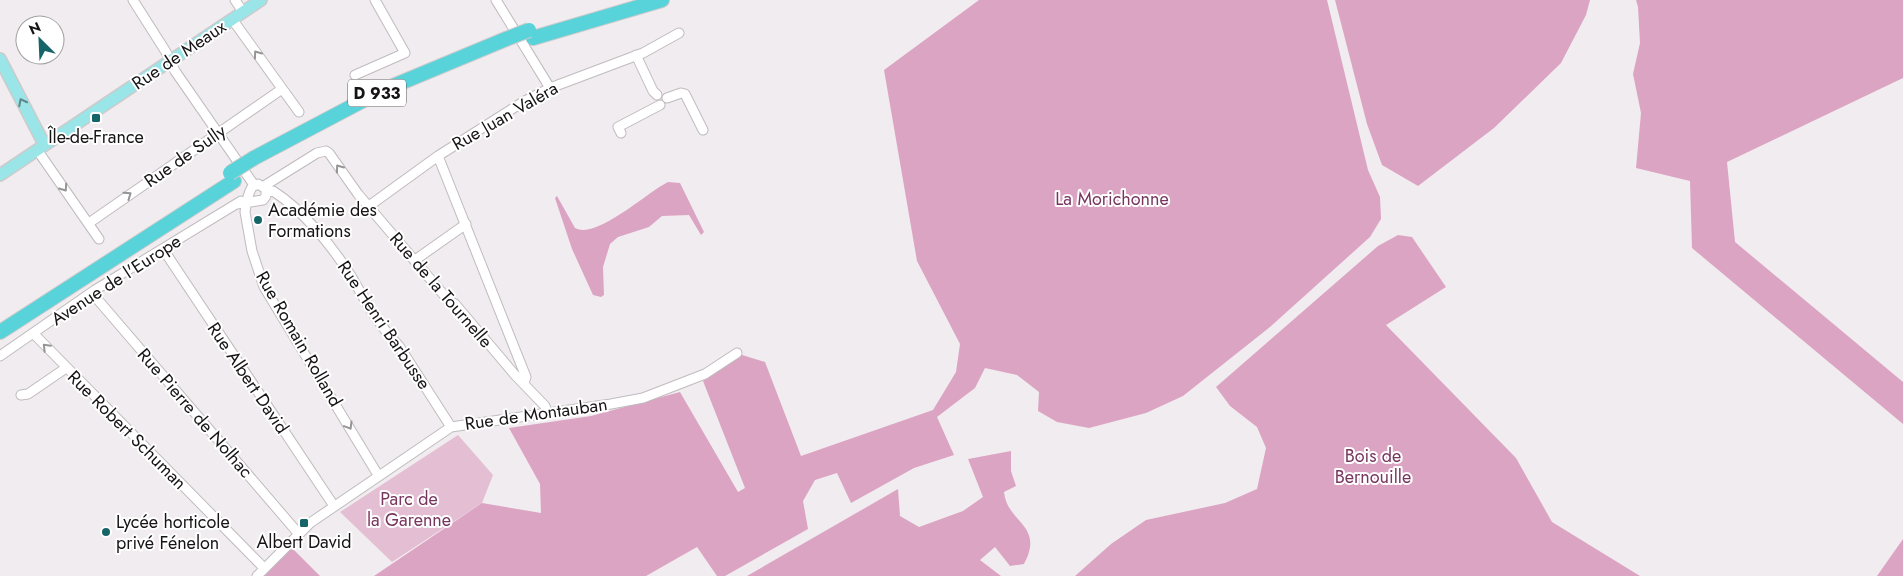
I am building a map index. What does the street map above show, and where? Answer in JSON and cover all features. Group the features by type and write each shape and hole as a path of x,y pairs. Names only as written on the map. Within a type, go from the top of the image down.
{"highway":[{"name":"D 933","path":"0,321 256,162 384,99 508,43 627,0"},
{"name":"D 933","path":"531,34 662,0"},
{"name":"D 933","path":"0,332 232,177"}],"main road":[{"name":"Rue de Meaux","path":"42,149 79,120 97,111 261,0"},
{"path":"0,59 42,149 0,180"},
{"name":"Rue de Meaux","path":"0,175 92,117 97,111"}],"street":[{"path":"133,0 170,60 254,185"},
{"path":"235,0 243,12"},
{"path":"355,75 405,53 375,0"},
{"path":"496,0 550,88"},
{"path":"232,19 299,112"},
{"name":"Rue Juan Valéra","path":"369,206 438,156 491,121 550,88 636,55 679,33"},
{"path":"636,55 653,91 657,95"},
{"name":"Rue de Sully","path":"88,223 174,166 282,89"},
{"path":"667,98 681,93 685,94 703,130"},
{"path":"657,95 664,94 667,98"},
{"path":"657,95 655,101 660,105"},
{"path":"621,133 618,127 660,105 666,104 667,98"},
{"path":"42,149 99,239"},
{"name":"Rue de la Tournelle","path":"265,189 317,153 326,151 449,302 455,304 545,406 547,413"},
{"path":"438,156 526,377 524,383"},
{"name":"Rue Henri Barbusse","path":"254,185 273,191 299,210 330,246 356,288 391,338 399,346 451,426"},
{"name":"Rue Romain Rolland","path":"254,185 245,212 252,251 264,287 378,475"},
{"name":"Avenue de l'Europe","path":"0,356 92,293 235,205 250,198 263,200 265,189"},
{"path":"235,205 245,212"},
{"path":"415,260 466,224"},
{"name":"Rue Albert David","path":"163,249 334,506"},
{"name":"Rue Pierre de Nolhac","path":"92,293 298,533"},
{"name":"Rue Robert Schuman","path":"33,333 264,568"},
{"name":"Rue de Montauban","path":"257,576 298,533 378,475 451,426 643,398 705,374 737,353"},
{"path":"21,395 28,394 66,368"}],"green space":[{"name":"La Morichonne","path":"979,0 1327,0 1368,170 1380,197 1381,219 1370,237 1270,327 1183,396 1146,413 1089,428 1057,422 1038,411 1039,392 1017,375 985,368 975,388 937,417 954,455 914,468 851,503 837,473 815,480 803,501 808,529 725,576 717,576 697,547 646,576 374,576 482,503 541,513 540,484 509,428 591,416 680,392 738,492 745,488 703,381 739,354 765,362 801,456 933,410 956,372 960,344 917,261 884,70"},
{"path":"1335,0 1590,0 1586,15 1561,63 1494,128 1418,186 1382,165 1367,124"},
{"path":"1636,0 1903,0 1903,78 1727,162 1735,242 1903,382 1903,424 1692,248 1690,181 1636,168 1641,113 1633,74 1640,43"},
{"path":"668,182 680,183 704,232 701,235 689,215 662,216 649,227 618,237 610,244 603,267 604,295 601,297 593,295 572,249 555,198 557,196 575,228 584,230 608,222"},
{"name":"Bois de Bernouille","path":"1398,235 1412,237 1446,287 1386,325 1516,458 1552,522 1640,576 1075,576 1111,544 1146,520 1225,503 1257,489 1266,448 1257,427 1230,406 1216,387 1378,246"},
{"name":"Parc de la Garenne","path":"458,435 493,475 482,503 392,562 340,512"},
{"path":"1011,451 1011,471 1016,486 1004,492 1011,511 1028,532 1030,541 1029,551 1024,564 1010,566 995,547 980,560 1001,576 747,576 898,489 900,516 919,527 963,511 983,497 968,459"},
{"path":"1903,539 1903,576 1877,576"},
{"path":"291,547 320,576 264,576"}],"place":[{"name":"Île-de-France","path":"96,118"},
{"name":"Académie des Formations","path":"258,220"},
{"name":"Albert David","path":"304,523"},
{"name":"Lycée horticole privé Fénelon","path":"106,532"}]}
